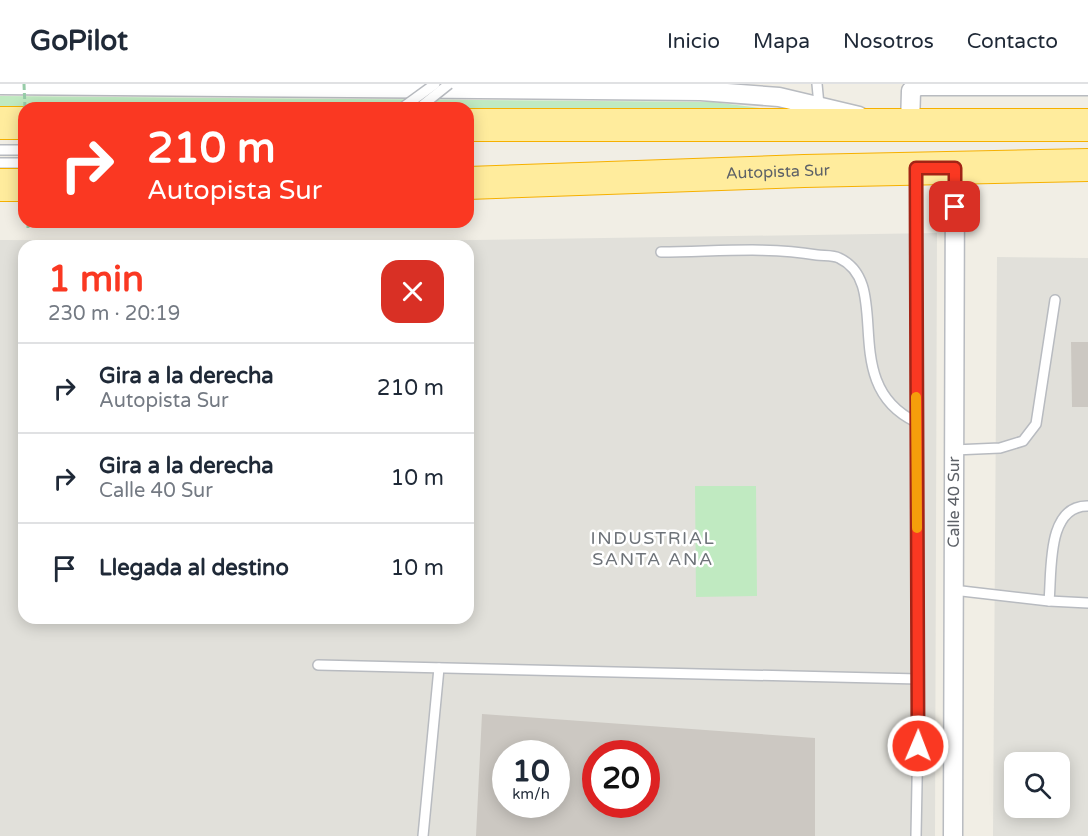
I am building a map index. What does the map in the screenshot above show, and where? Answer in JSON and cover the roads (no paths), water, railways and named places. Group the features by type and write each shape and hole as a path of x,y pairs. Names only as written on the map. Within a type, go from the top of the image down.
{"highway":[{"path":"0,123 18,123"},
{"path":"474,125 1088,125"},
{"name":"Autopista Sur","path":"474,183 916,168 1088,165"},
{"path":"0,185 18,185"}],"street":[{"path":"0,85 395,86 701,91 759,95 819,105 900,125 908,88 918,86 1088,86"},
{"name":"Calle 40 Sur","path":"952,836 955,168"}],"lane":[{"path":"410,102 435,84"},
{"path":"427,102 449,84"},
{"path":"818,84 819,105"},
{"path":"0,150 18,150"},
{"path":"0,163 18,163"},
{"path":"916,168 919,679 916,836"},
{"path":"661,252 795,251 839,258 858,274 868,302 867,342 875,378 891,405 902,416 916,422"},
{"path":"954,450 1000,448 1023,441 1036,424 1055,300"},
{"path":"1049,601 1056,529 1064,515 1082,506 1088,506"},
{"path":"953,590 1088,603"},
{"path":"318,665 919,679"},
{"path":"423,836 439,668"}],"district":[{"name":"INDUSTRIAL SANTA ANA","path":"653,548"}]}
